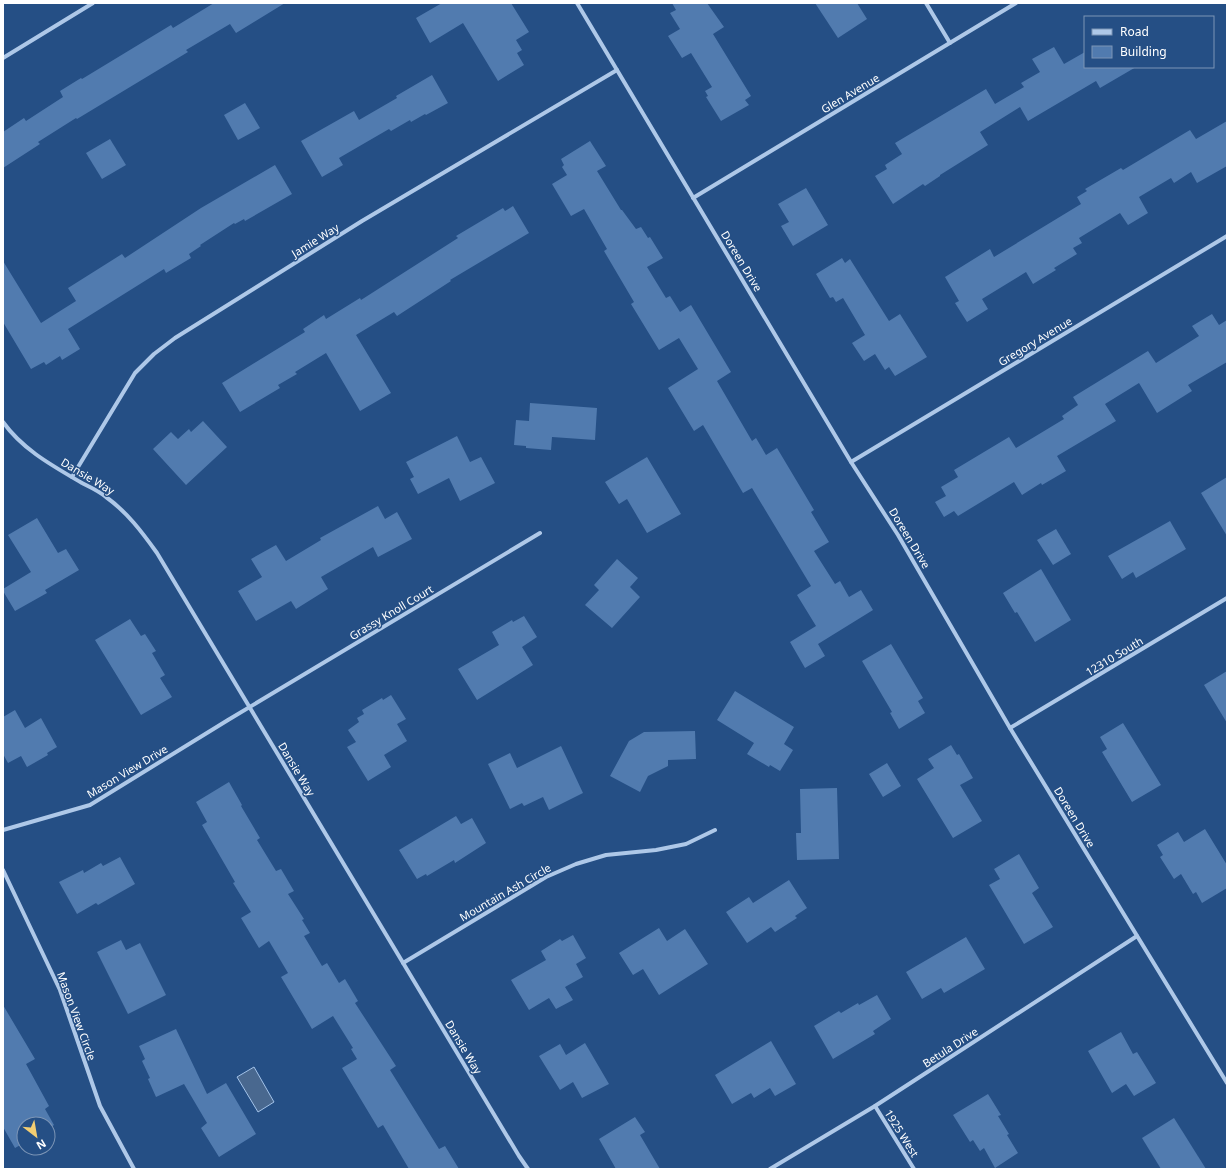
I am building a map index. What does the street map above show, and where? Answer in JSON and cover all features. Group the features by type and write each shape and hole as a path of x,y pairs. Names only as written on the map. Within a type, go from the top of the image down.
{"street":[{"path":"3,58 93,3"},
{"name":"Doreen Drive","path":"577,3 851,462 898,535 1010,728 1227,1083"},
{"path":"926,3 950,43"},
{"name":"Glen Avenue","path":"693,198 1016,3"},
{"name":"Jamie Way","path":"72,477 135,373 154,354 175,338 362,222 617,70"},
{"name":"Gregory Avenue","path":"851,462 1227,236"},
{"name":"Dansie Way","path":"3,422 24,446 44,460 105,496 125,512 157,553 528,1169"},
{"name":"Grassy Knoll Court","path":"250,707 540,533"},
{"name":"12310 South","path":"1010,728 1227,598"},
{"name":"Mason View Drive","path":"3,830 90,805 250,707"},
{"name":"Mountain Ash Circle","path":"403,963 546,877 576,864 606,855 656,850 686,844 715,830"},
{"name":"Mason View Circle","path":"3,870 60,990 100,1106 134,1169"},
{"name":"Betula Drive","path":"770,1169 875,1106 1137,936"},
{"name":"1925 West","path":"875,1106 914,1169"}],"water":[{"path":"254,1067 274,1102 258,1112 237,1077"}],"building":[{"path":"214,3 285,3 236,33 230,24 186,50 188,52 38,142 40,144 3,168 3,132 24,118 26,121 63,97 60,91 81,78 82,79 171,25 173,28"},
{"path":"442,3 511,3 529,32 516,40 522,50 517,53 524,65 498,81 463,23 430,43 416,18"},
{"path":"672,3 707,3 724,27 713,34 751,96 745,100 749,105 721,121 706,97 708,96 705,91 712,87 691,53 682,58 668,36 680,29 670,13 676,10"},
{"path":"815,3 857,3 867,19 838,38"},
{"path":"1054,47 1064,64 1084,53 1084,68 1134,68 1100,88 1096,81 1028,121 1020,107 980,132 988,145 925,186 923,184 893,204 875,176 887,169 885,165 902,154 895,143 986,89 995,104 1024,87 1021,83 1040,72 1032,59"},
{"path":"432,75 448,103 411,122 410,120 391,131 389,129 339,158 343,165 322,177 301,141 354,111 359,120 397,98 396,96"},
{"path":"245,103 260,128 238,140 224,115"},
{"path":"1227,121 1227,166 1197,183 1191,172 1174,183 1171,178 1139,197 1148,213 1128,225 1120,213 1079,238 1082,243 1073,248 1077,254 1054,268 1056,270 1033,284 1026,272 982,299 988,309 967,322 955,303 959,301 945,277 990,249 994,257 1081,204 1077,197 1087,191 1085,189 1121,168 1123,170 1190,130 1196,139"},
{"path":"110,139 126,165 102,179 86,153"},
{"path":"590,141 606,166 597,171 621,210 636,229 641,227 648,238 650,237 663,258 647,267 666,298 670,296 680,312 691,305 731,372 717,381 752,441 756,438 766,455 777,448 814,510 811,512 829,542 814,551 835,584 840,581 849,597 861,590 873,610 818,644 825,656 805,668 790,642 816,626 797,595 811,586 752,488 743,493 703,425 694,431 668,388 698,369 679,338 659,350 631,304 634,302 604,251 607,249 584,209 571,216 552,184 567,175 562,167 564,165 561,159"},
{"path":"275,165 292,194 245,221 244,219 235,224 234,223 200,245 201,246 189,254 191,258 166,273 164,269 68,329 80,349 62,360 60,356 46,365 44,362 31,369 3,322 3,261 41,323 76,301 68,288 122,254 125,258 201,208"},
{"path":"806,188 828,225 793,246 781,226 789,222 778,204"},
{"path":"513,206 529,233 450,280 451,281 397,316 394,312 356,335 391,393 360,411 326,353 295,372 297,374 278,385 280,388 240,412 222,383 305,332 303,329 324,315 326,319 360,298 361,300 458,238 456,236 503,208 505,211"},
{"path":"842,258 845,263 850,259 889,321 900,314 927,357 895,376 889,367 885,370 875,354 864,361 852,343 865,335 843,298 836,302 833,297 830,298 816,274"},
{"path":"1212,314 1219,325 1227,320 1227,362 1188,385 1192,391 1157,413 1139,383 1105,404 1116,421 1057,456 1066,471 1042,485 1041,483 1022,495 1014,482 958,516 954,511 944,517 935,502 946,496 941,487 958,477 954,470 1009,437 1016,448 1064,419 1062,416 1078,405 1073,397 1148,351 1156,363 1199,336 1192,326"},
{"path":"530,403 597,408 595,440 552,437 551,450 526,448 526,446 514,445 516,420 529,421"},
{"path":"203,421 227,447 186,485 153,449 171,432 178,439 189,429 191,432"},
{"path":"457,436 470,462 481,457 495,483 460,501 449,478 418,494 410,479 414,477 406,462"},
{"path":"647,457 681,514 647,533 627,499 619,504 605,482"},
{"path":"1227,477 1227,536 1201,493"},
{"path":"378,506 385,519 397,512 412,539 378,557 373,547 321,577 328,589 296,609 291,601 256,621 238,591 262,577 251,559 276,545 286,561 321,540 320,538"},
{"path":"37,518 58,553 66,549 79,570 45,590 47,593 15,611 3,589 31,572 8,535"},
{"path":"1170,521 1186,549 1136,578 1133,572 1122,579 1108,556"},
{"path":"1056,529 1071,554 1053,565 1037,540"},
{"path":"617,559 638,578 630,587 640,597 612,628 585,605 599,590 594,585"},
{"path":"1041,569 1071,620 1035,642 1017,612 1015,613 1003,593"},
{"path":"524,616 537,637 522,647 533,665 477,700 458,669 499,645 492,632 512,620 513,622"},
{"path":"130,619 141,636 145,634 156,651 152,653 165,675 160,678 172,697 141,715 95,640"},
{"path":"891,644 923,698 918,701 925,713 899,729 890,713 892,712 862,661"},
{"path":"1227,671 1227,723 1204,685"},
{"path":"735,691 794,727 784,744 793,750 780,771 770,765 769,767 747,754 754,743 717,720"},
{"path":"391,695 406,719 397,724 407,741 384,755 391,767 368,781 347,747 356,742 348,730 359,722 357,718 364,714 362,710 382,698 383,700"},
{"path":"15,710 25,728 41,718 57,747 47,753 48,755 27,767 21,756 8,763 3,754 3,717"},
{"path":"1123,723 1161,785 1132,802 1102,752 1107,749 1100,737"},
{"path":"695,731 696,759 668,760 668,766 648,776 640,792 610,776 629,741 644,732"},
{"path":"951,745 957,755 959,754 973,778 960,785 982,821 953,838 917,779 934,768 928,759"},
{"path":"561,746 583,793 549,810 543,797 524,806 522,803 510,809 488,764 510,753 517,768"},
{"path":"887,763 901,786 883,797 869,774"},
{"path":"229,782 260,838 257,840 276,871 281,869 294,891 288,894 304,919 302,920 310,933 304,936 322,966 327,963 339,983 345,979 358,1001 355,1003 396,1066 390,1070 439,1149 445,1146 459,1169 409,1169 383,1125 378,1128 342,1068 357,1059 351,1049 353,1048 333,1016 312,1029 281,977 288,973 269,941 259,948 241,918 251,912 233,883 235,882 202,825 207,822 196,802"},
{"path":"837,788 839,859 797,860 796,833 801,833 800,789"},
{"path":"456,816 461,824 472,818 486,843 455,863 454,860 427,876 426,874 417,879 399,850"},
{"path":"1205,829 1227,865 1227,888 1202,903 1196,892 1193,894 1181,874 1174,879 1160,857 1163,855 1157,845 1178,832 1184,842"},
{"path":"1019,854 1039,888 1032,893 1053,927 1024,944 989,885 1000,879 994,869"},
{"path":"120,857 135,884 98,905 96,903 77,914 59,882 83,870 84,873 101,863 103,866"},
{"path":"789,880 807,908 795,916 797,918 775,932 771,927 747,943 726,912 749,897 753,903"},
{"path":"659,928 667,941 685,929 708,964 659,995 643,969 633,975 619,953"},
{"path":"573,935 586,958 576,964 583,977 565,987 573,1000 556,1009 549,998 529,1010 511,980 546,960 541,951 560,939 562,941"},
{"path":"966,937 985,969 944,993 941,988 922,999 906,972"},
{"path":"121,940 126,950 140,943 166,995 128,1014 97,952"},
{"path":"877,995 891,1019 873,1031 875,1034 833,1059 814,1026 839,1011 841,1013 858,1003 859,1005"},
{"path":"3,1005 35,1059 26,1064 49,1106 45,1109 49,1116 16,1116 15,1148 3,1127"},
{"path":"176,1029 207,1094 226,1083 256,1134 219,1157 201,1128 207,1123 184,1084 156,1097 148,1079 150,1078 142,1061 145,1059 139,1046"},
{"path":"1121,1032 1133,1054 1137,1052 1156,1083 1134,1096 1126,1084 1112,1093 1088,1051"},
{"path":"771,1041 796,1084 775,1096 770,1088 754,1098 751,1093 732,1104 715,1075"},
{"path":"585,1043 609,1084 582,1098 573,1082 560,1090 539,1056 560,1044 566,1055"},
{"path":"988,1094 1001,1115 998,1116 1018,1153 995,1168 984,1148 980,1151 973,1140 970,1142 953,1115"},
{"path":"635,1117 645,1132 640,1135 660,1169 616,1169 599,1139"},
{"path":"1174,1118 1206,1169 1161,1169 1142,1138"}]}
